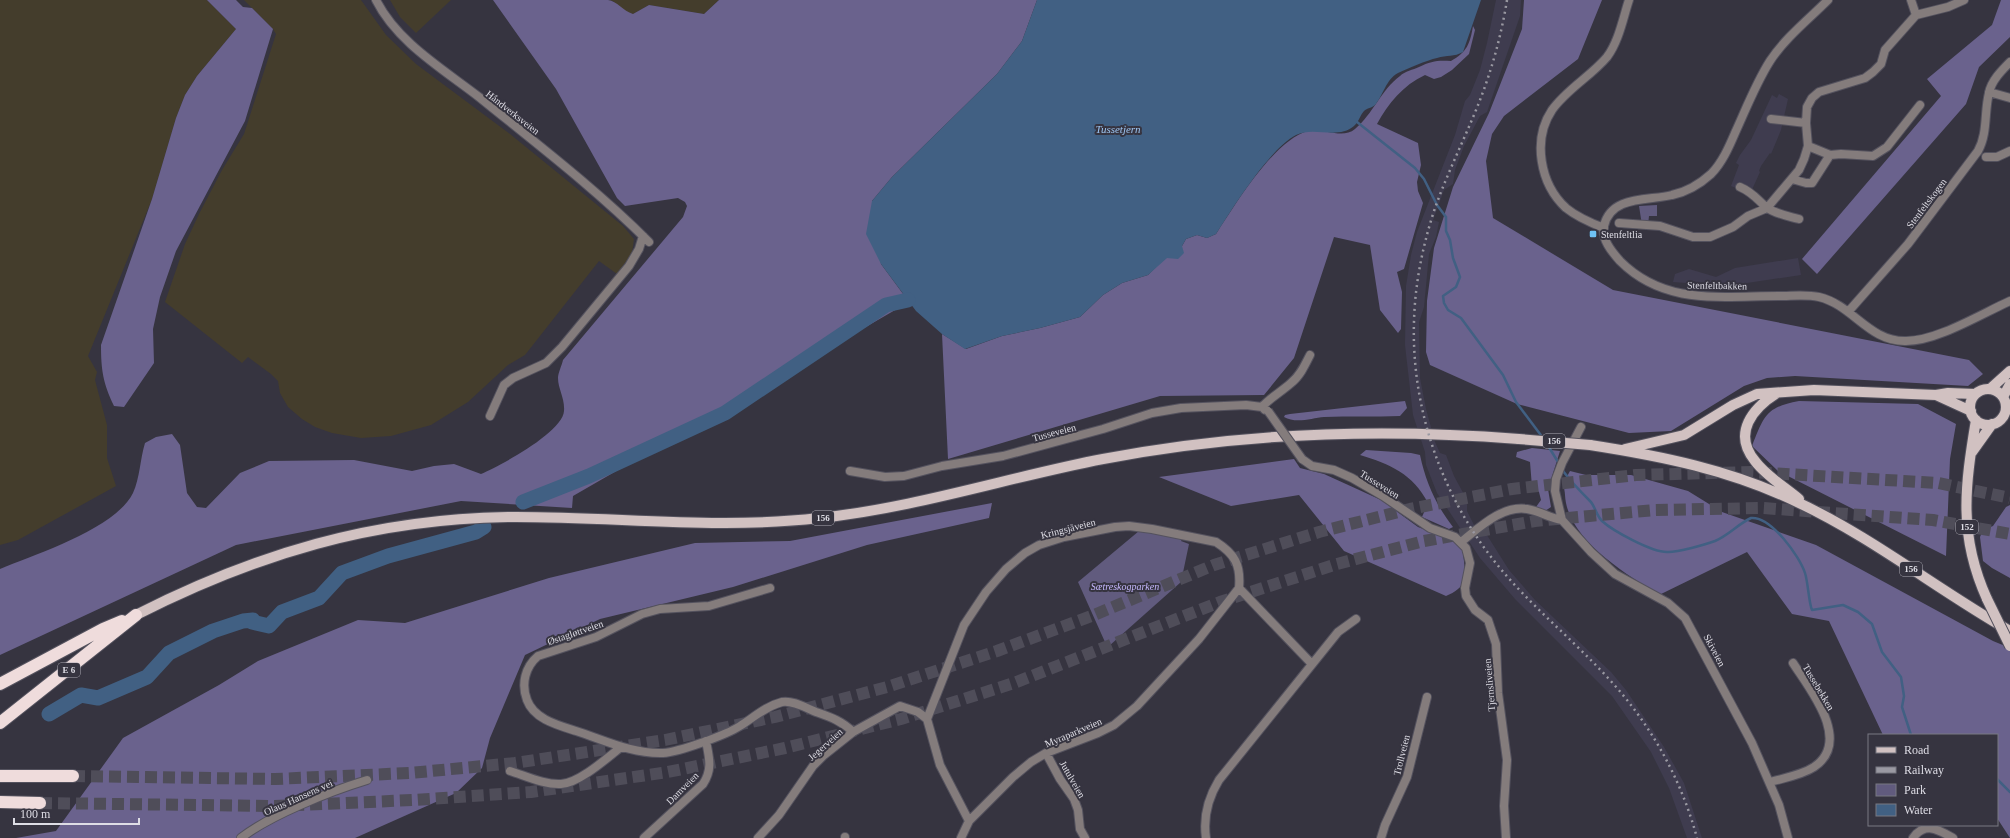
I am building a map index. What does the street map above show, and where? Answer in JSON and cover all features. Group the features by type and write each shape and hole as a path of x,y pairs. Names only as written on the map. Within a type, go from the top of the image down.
{"highway":[{"name":"E 6","path":"0,684 103,629 136,615"},
{"name":"E 6","path":"0,723 136,615"},
{"path":"0,776 73,776"},
{"path":"0,802 40,803"}],"main road":[{"path":"1990,389 2010,372"},
{"path":"1975,394 1980,391 1990,389 1995,390 2003,397 2010,384"},
{"name":"156","path":"1620,450 1684,435 1745,398 1757,394 1781,391 1830,390 1936,395 1948,393 1975,394"},
{"name":"156","path":"1781,391 1763,402 1754,411 1748,423 1746,441 1749,452 1759,466 1812,509"},
{"name":"152","path":"1975,394 1971,402 1974,415 1971,442 1972,452 1966,486 1967,519 1973,561 1987,599 2010,646"},
{"name":"156","path":"1936,395 1974,415"},
{"name":"152","path":"1972,452 1992,424 2001,420 2004,416 2006,406 2003,397"},
{"path":"1974,415 1984,424 1992,424"},
{"name":"156","path":"136,615 186,590 271,557 348,535 426,522 510,517 716,523 773,522 817,518 867,511 1103,459 1228,440 1367,434 1454,435 1519,439 1590,446 1663,458 1723,473 1764,487 1812,509 1863,538 1971,608 2010,630"}],"street":[{"name":"Håndverksveien","path":"376,0 390,20 418,49 577,175 649,242"},
{"path":"1629,0 1617,38 1607,56 1569,91 1552,111 1542,132 1540,155 1544,174 1552,191 1562,204 1573,213 1604,228 1609,216 1622,204 1632,201 1674,195 1696,185 1711,174 1727,151 1760,78 1771,60 1828,0"},
{"path":"1912,0 1916,14"},
{"path":"1619,223 1660,226 1693,237 1710,237 1733,227 1748,216 1767,208 1799,170 1808,146 1806,122 1807,107 1812,98 1819,92 1865,78 1873,72 1881,64 1885,50 1916,14 1948,7 1964,0"},
{"name":"Stenfeltskogen","path":"1848,312 1908,244 1978,151 1984,137 1989,92 1995,80 2010,62"},
{"path":"1989,92 2010,98"},
{"path":"1808,146 1830,155 1840,154 1873,156 1887,148 1920,105"},
{"path":"1771,119 1806,122"},
{"path":"1986,157 1996,157 2010,151"},
{"path":"1792,179 1812,183 1830,155"},
{"path":"1740,187 1753,194 1767,208 1799,219"},
{"name":"Stenfeltbakken","path":"1604,228 1606,240 1610,249 1626,266 1649,282 1671,292 1693,296 1817,297 1837,304 1866,328 1885,338 1896,341 1913,341 1940,333 2010,301"},
{"path":"490,416 504,385 513,378 546,363 562,347 629,266 639,248 643,236"},
{"path":"1265,409 1272,396 1291,384 1299,375 1310,355"},
{"name":"Tusseveien","path":"850,471 885,477 904,476 942,466 1003,456 1103,430 1152,413 1181,408 1246,405 1265,409 1302,459 1312,466 1334,470 1352,478 1383,496 1430,528 1455,537 1461,542"},
{"name":"Skiveien","path":"1581,427 1562,463 1556,479 1555,491 1562,520 1591,552 1615,574 1668,603 1685,618 1729,696 1770,782 1779,805 1788,838"},
{"path":"1461,542 1490,520 1512,509 1526,508 1551,518 1562,520"},
{"name":"Kringsjåveien","path":"927,719 954,646 972,611 1006,569 1025,553 1039,546 1064,537 1129,526 1187,535 1216,542 1228,549 1238,565 1240,576 1239,588"},
{"name":"Tjernsliveien","path":"1461,542 1468,554 1470,563 1465,588 1466,596 1475,610 1488,620 1496,644 1498,693 1507,760 1504,806 1506,838"},
{"name":"Østagløttveien","path":"770,588 708,606 660,609 642,614 596,637 546,652 532,661 525,676 524,686 529,706 534,712 557,725 621,747 647,752 665,753 724,735 770,706 783,702 795,703 835,718 845,724 853,732"},
{"path":"1239,588 1311,663"},
{"name":"Myraparkveien","path":"961,838 969,821 1031,762 1046,753 1098,733 1128,714 1199,640 1239,588"},
{"path":"1205,838 1207,805 1213,790 1311,663 1338,632 1356,619"},
{"name":"Tussebekken","path":"1770,782 1814,767 1824,756 1829,745 1830,730 1824,711 1793,662"},
{"name":"Trollveien","path":"1381,838 1385,825 1407,777 1427,697"},
{"name":"Jegerveien","path":"758,838 779,815 813,766 824,755 853,732 900,706 918,712 927,719"},
{"path":"927,719 940,765 969,821"},
{"name":"Damveien","path":"644,838 703,784 709,774 710,763 706,740"},
{"path":"510,771 550,783 568,783 591,769 621,747"},
{"name":"Jutulveien","path":"1046,753 1060,779 1074,799 1078,810 1080,829 1085,838"},
{"name":"Olaus Hansens vei","path":"241,838 253,829 288,812 366,780"},
{"path":"1913,838 1922,830 1930,827 1953,838"}],"shaded area":[{"path":"0,0 207,0 236,29 197,76 185,95 176,118 152,199 88,356 97,372 95,380 107,425 107,458 116,486 18,540 0,545"},
{"path":"207,0 236,0 243,7 252,8 273,29 245,121 176,251 160,297 153,329 154,363 124,407 114,406 103,376 101,345 152,199 176,118 185,95 197,76 236,29"},
{"path":"244,0 361,0 386,35 416,64 510,134 623,226 634,239 632,253 617,274 599,261 525,355 508,365 468,402 431,425 391,436 361,438 332,433 315,427 302,419 288,407 280,393 278,381 271,374 248,357 242,363 165,302 185,244 199,214 222,170 244,134 276,34 273,29"},
{"path":"390,0 451,0 416,33 400,17"},
{"path":"493,0 608,0 633,14 649,5 704,14 719,0 1037,0 1022,41 997,74 892,177 872,201 881,264 909,302 573,496 572,508 461,501 236,545 0,655 0,569 73,539 110,518 124,506 133,493 145,443 156,437 172,434 180,445 187,493 197,507 206,508 240,473 269,461 354,460 412,471 434,466 454,464 481,474 502,464 529,447 553,429 561,419 564,406 558,378 563,360 683,217 687,206 685,202 678,198 625,206 617,198 556,89"},
{"path":"608,0 719,0 704,14 649,5 633,14 625,12 613,1"},
{"path":"1496,0 1521,0 1520,16 1487,112 1480,116 1464,146 1455,170 1453,184 1444,190 1433,220 1439,222 1436,237 1429,254 1424,307 1419,322 1420,378 1426,409 1435,442 1440,453 1446,455 1454,476 1467,500 1467,511 1474,525 1480,533 1485,532 1509,570 1535,600 1611,672 1626,690 1664,747 1684,783 1702,838 1687,838 1669,788 1651,752 1612,696 1515,599 1480,558 1437,493 1426,465 1425,452 1413,415 1405,345 1406,286 1411,255 1417,232 1455,135 1465,101 1470,95 1480,70"},
{"path":"1524,0 1602,0 1578,59 1504,116 1492,134 1486,161 1493,218 1613,290 1969,360 1983,374 1968,386 1795,376 1767,378 1744,386 1671,431 1629,433 1517,404 1430,365 1426,352 1427,301 1434,248 1453,187 1489,113 1522,29"},
{"path":"2001,0 2010,0 2010,37 1979,67 1966,104 1817,274 1802,259 1941,96 1927,79 1992,25"},
{"path":"1473,26 1475,30 1469,54 1452,70 1441,77 1434,79 1425,75 1410,84 1391,102 1377,124 1418,143 1421,165 1417,182 1418,191 1423,203 1404,269 1397,272 1402,292 1401,329 1398,333 1380,310 1370,245 1334,237 1294,358 1264,395 1160,396 948,459 942,334 966,349 1002,336 1040,328 1080,317 1103,295 1122,283 1148,275 1161,262 1182,246 1186,239 1197,235 1207,238 1216,234 1256,175 1282,147 1295,137 1314,130 1344,133 1355,129 1367,116 1387,88 1402,74 1431,62 1451,61 1461,54 1469,43"},
{"path":"1779,94 1788,99 1781,130 1771,154 1770,153 1761,166 1760,172 1750,194 1731,186 1739,165 1736,163 1751,140 1772,95 1777,98"},
{"path":"1798,258 1801,275 1727,286 1673,282 1675,274 1689,269 1716,277 1735,268"},
{"path":"1405,401 1407,408 1400,416 1324,417 1304,420 1294,420 1284,417 1285,415 1290,414"},
{"path":"1799,401 1918,404 1956,424 1950,459 1946,556 1778,471 1752,446 1763,420 1768,414 1779,406"},
{"path":"1532,448 1560,451 1548,489 1551,507 1545,511 1536,507 1541,500 1539,492 1532,487 1530,462 1516,457 1517,452"},
{"path":"1366,450 1420,455 1425,475 1432,493 1453,527 1449,529 1422,517 1428,503 1422,493 1408,477 1391,466 1360,455"},
{"path":"1294,459 1300,468 1324,474 1381,500 1418,527 1452,540 1462,548 1464,558 1463,581 1458,589 1446,596 1344,551 1299,495 1231,506 1159,477"},
{"path":"1570,471 1586,475 1631,475 1688,491 1722,512 1816,545 1993,641 2010,648 2010,838 1998,820 1998,734 1883,734 1829,621 1792,614 1747,552 1659,595 1615,565 1587,540 1576,526 1568,511 1564,482"},
{"path":"992,503 989,518 867,545 733,587 600,619 525,655 490,738 482,768 456,793 355,838 16,838 56,831 123,738 219,685 258,661 358,620 405,623 549,578 695,543 790,541"},
{"path":"2010,505 2010,578 1983,561 1980,537 1983,530 1993,526 2006,507"}],"green space":[{"path":"1657,205 1657,216 1649,216 1648,225 1642,225 1639,206"},
{"name":"Sætreskogparken","path":"1139,531 1182,539 1181,541 1189,544 1181,582 1109,646 1105,642 1078,582"}],"water":[{"name":"Tussetjern","path":"1037,0 1481,0 1463,52 1457,55 1441,57 1428,61 1398,73 1390,79 1375,105 1364,111 1356,124 1348,130 1333,133 1303,133 1296,135 1286,142 1263,165 1216,234 1207,238 1197,235 1186,239 1182,246 1184,253 1178,259 1167,258 1148,275 1122,283 1103,295 1080,317 1040,328 1002,336 965,349 942,334 916,311 881,264 866,234 872,201 892,177 997,74 1022,41"}],"waterway":[{"path":"1357,122 1415,168 1424,179 1437,205 1446,217 1446,231 1450,240 1453,258 1460,277 1456,287 1443,296 1444,303 1448,310 1461,318 1503,375 1516,402 1543,438"},
{"path":"523,502 589,476 725,413 886,305 908,300"},
{"path":"1547,444 1558,462"},
{"path":"1563,471 1592,503 1602,521 1634,541 1653,549 1668,552 1678,551 1715,541 1751,518 1759,519 1776,530 1791,548 1802,566 1806,577 1812,610 1843,605 1858,612 1872,624 1882,652 1901,677 1904,696 1902,707 1911,734"},
{"path":"49,714 81,695 98,698 147,677 169,653 213,631 243,621 253,620 252,622 269,626 282,612 319,598 342,573 388,556 476,532 484,527"},
{"path":"1998,780 2010,792"}],"tunnel":[{"path":"73,776 275,779 410,773 515,763 665,740 775,717 887,687 997,651 1094,615 1214,565 1319,532 1410,509 1512,489 1636,475 1751,472 1938,483 2010,498"},
{"path":"40,803 275,806 414,800 531,792 668,772 785,748 901,719 1014,683 1220,602 1337,564 1424,541 1535,521 1655,510 1763,508 1933,520 2010,534"}],"railway":[{"path":"1507,0 1503,23 1487,81 1439,198 1422,254 1416,294 1414,321 1415,355 1419,390 1426,423 1436,456 1449,488 1465,518 1484,547 1517,588 1608,678 1637,714 1662,752 1673,773 1697,838"}],"place":[{"name":"Stenfeltlia","path":"1593,234"}]}
